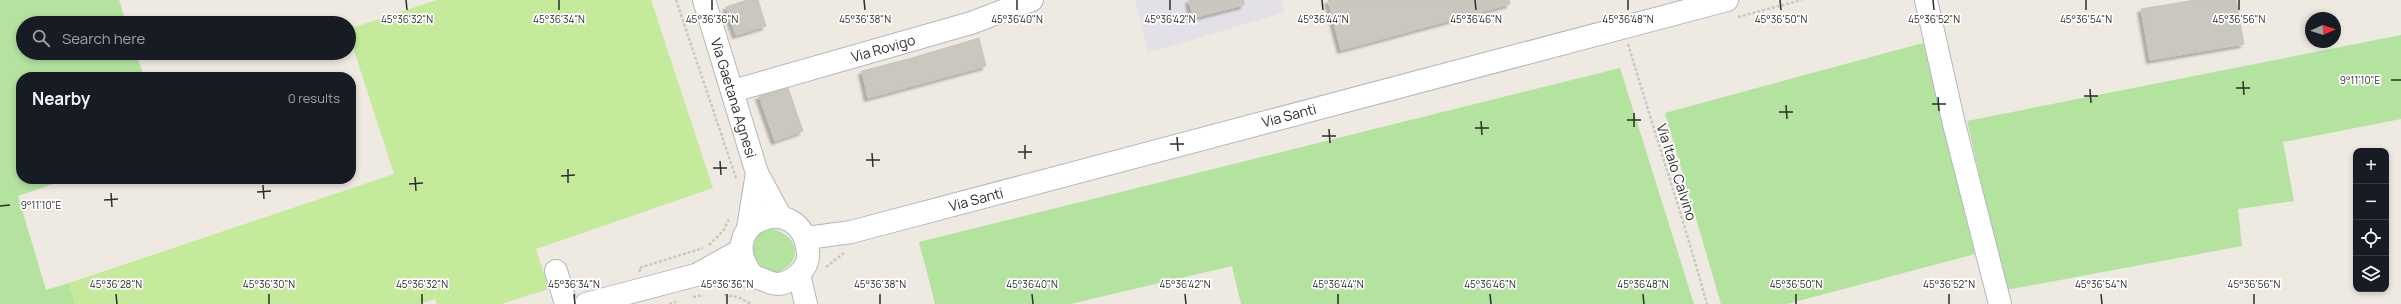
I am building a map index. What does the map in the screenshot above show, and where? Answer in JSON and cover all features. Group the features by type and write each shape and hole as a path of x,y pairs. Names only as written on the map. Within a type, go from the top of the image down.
{"street":[{"name":"Via Gaetana Agnesi","path":"705,0 758,173 780,216"},
{"name":"Via Rovigo","path":"733,91 971,23 1032,0"},
{"name":"Via Santi","path":"808,246 851,232 1727,0"},
{"path":"1926,0 1954,124 2000,304"},
{"name":"Via Gaetana Agnesi","path":"748,228 758,173"},
{"path":"753,276 744,265 741,250 742,239 748,228 763,218 780,216 796,224 808,246 805,265 799,274 789,281 776,284"},
{"path":"696,275 741,250"},
{"path":"556,271 566,304"},
{"path":"799,274 806,304"},
{"path":"586,304 645,287 696,275 753,276 776,284 799,304"}],"path":[{"path":"676,0 737,183"},
{"name":"Via Italo Calvino","path":"1628,46 1642,97 1699,270 1707,304"},
{"path":"645,287 639,268 708,246 723,231 732,214"},
{"path":"720,294 738,297 751,304"},
{"path":"686,298 707,295"},
{"path":"669,304 681,300"}],"shaded area":[{"path":"1135,0 1282,0 1285,12 1148,53"}],"green space":[{"path":"0,0 119,0 124,16 16,16 16,60 138,60 142,72 16,72 16,184 53,184 18,196 46,290 69,283 75,304 0,304"},
{"path":"437,0 651,0 713,188 536,249 549,289 501,304 437,304 435,299 419,304 75,304 69,283 394,174 356,57 356,27"},
{"path":"2401,35 2401,119 2283,142 2294,201 2238,209 2242,246 2006,290 1967,121"},
{"path":"1923,43 1975,254 1787,304 1721,304 1665,113"},
{"path":"1620,68 1694,304 1241,304 1232,266 1070,304 935,304 919,242"},
{"path":"772,229 789,238 795,251 794,258 790,265 773,274 753,263 753,241 761,232"}],"building":[{"path":"747,0 758,0 766,26 736,35 726,7"},
{"path":"1189,0 1244,0 1244,5 1193,18"},
{"path":"1328,0 1509,0 1510,4 1341,50"},
{"path":"2195,0 2236,0 2244,44 2150,60 2141,9"},
{"path":"979,38 986,66 868,98 862,71"},
{"path":"788,88 803,131 775,141 759,96"}]}
